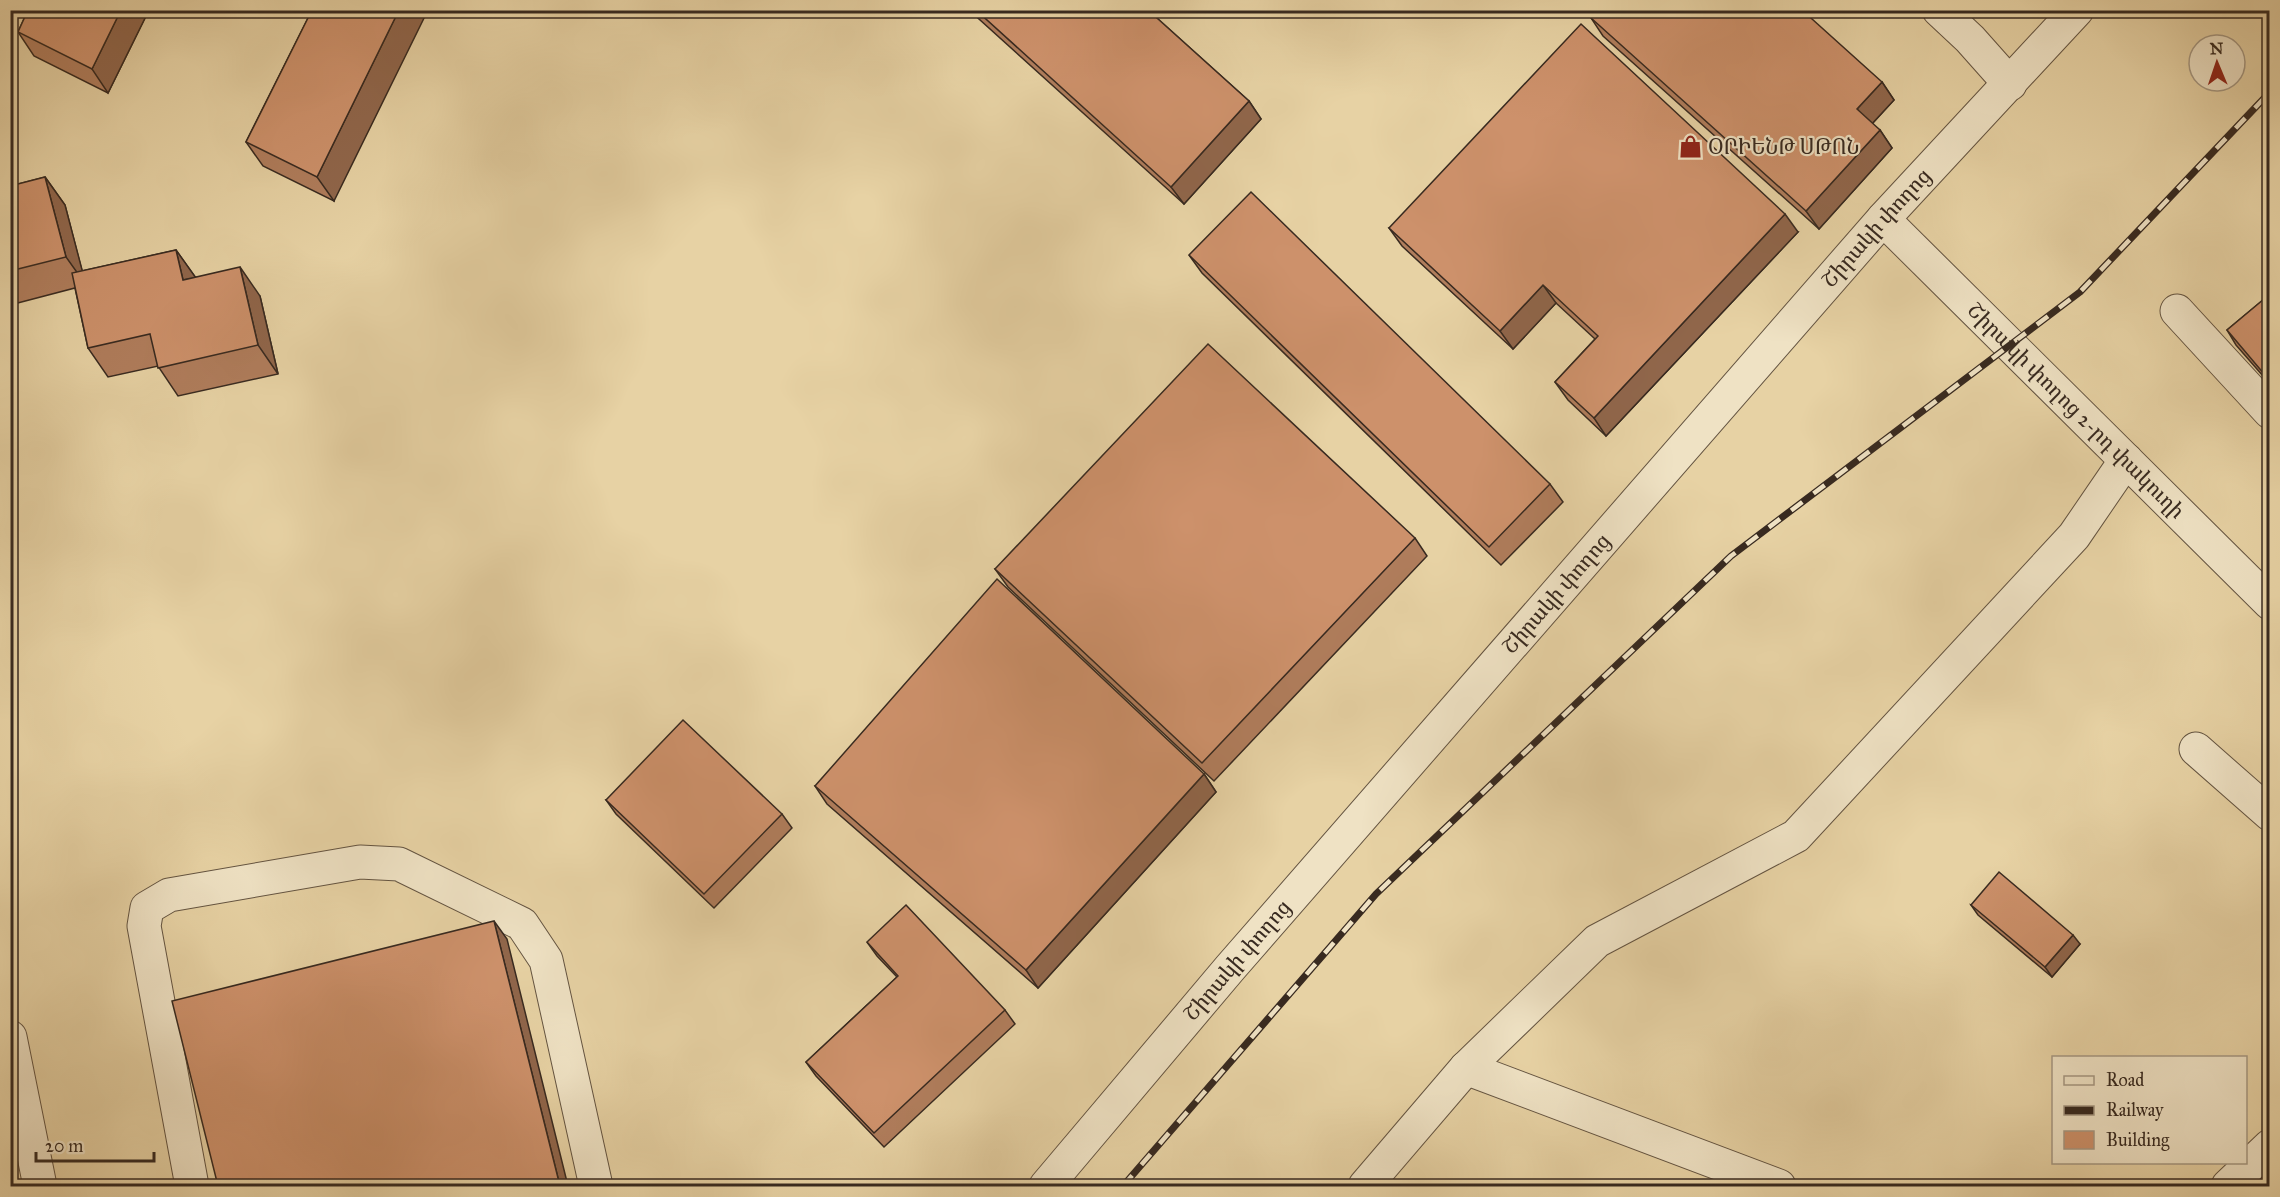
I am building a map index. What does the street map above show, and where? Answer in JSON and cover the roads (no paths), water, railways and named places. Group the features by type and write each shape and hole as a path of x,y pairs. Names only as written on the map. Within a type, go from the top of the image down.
{"street":[{"path":"1939,10 1970,39 2010,84"},
{"name":"Շիրակի փողոց","path":"1046,1186 1230,968 1883,219 2077,10"},
{"name":"Շիրակի փողոց 2-րդ փակուղի","path":"1883,219 2270,603"},
{"path":"2177,311 2270,412"},
{"path":"1365,1186 1466,1068 1597,941 1796,836 2074,536 2126,460"},
{"path":"2196,749 2270,814"},
{"path":"192,1186 144,926 147,908 169,895 360,862 399,864 522,924 546,960 596,1186"},
{"path":"10,1037 40,1186"},
{"path":"1466,1068 1779,1186"},
{"path":"2228,1186 2270,1146"}],"railway":[{"path":"1123,1186 1376,894 1731,556 2080,292 2270,92"}],"place":[{"name":"ՕՐԻԵՆԹ ՍԹՈՆ","path":"1690,147"}]}
